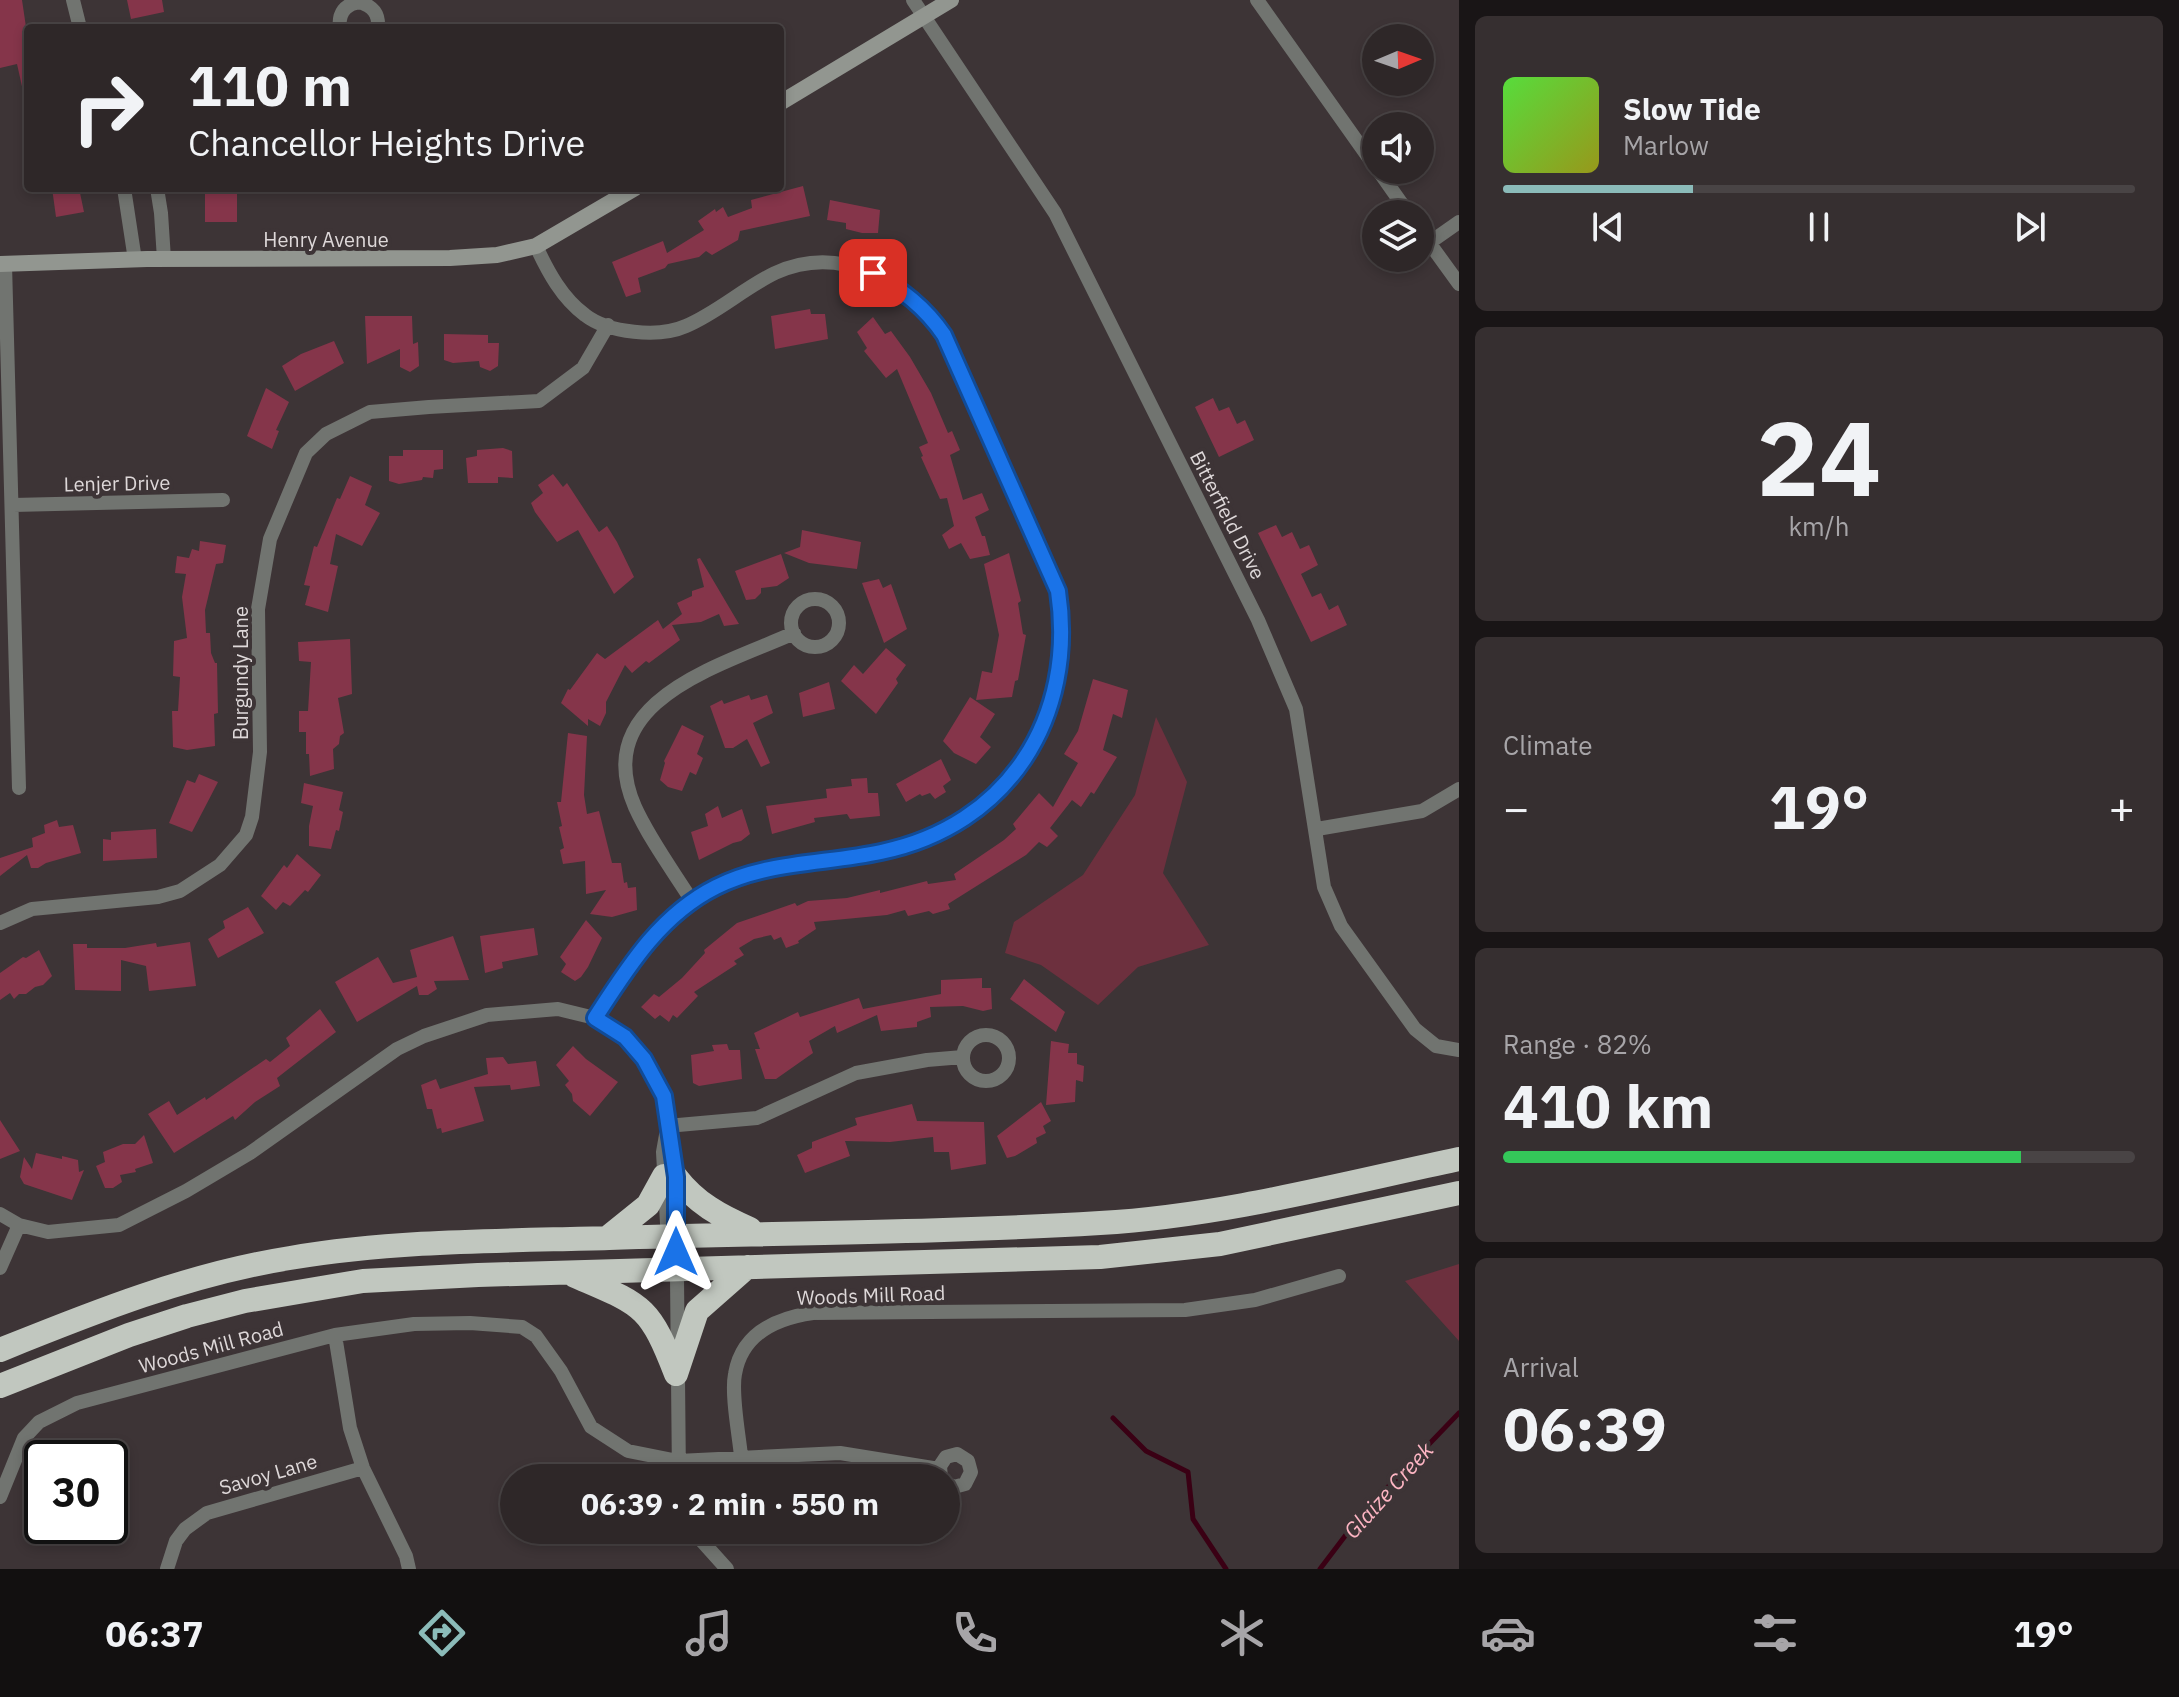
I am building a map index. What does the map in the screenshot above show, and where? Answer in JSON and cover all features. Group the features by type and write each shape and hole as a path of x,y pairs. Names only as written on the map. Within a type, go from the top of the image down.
{"highway":[{"path":"0,1350 173,1286 232,1269 290,1258 407,1244 1071,1225 1160,1218 1262,1201 1459,1159"},
{"path":"607,1238 648,1205 670,1176 707,1208 760,1233"},
{"path":"0,1386 129,1335 245,1301 363,1281 567,1272 1086,1258 1234,1241 1459,1193"},
{"path":"676,1374 697,1311 747,1267"},
{"path":"567,1272 639,1306 652,1319 662,1336 676,1374"}],"street":[{"path":"73,0 79,24"},
{"name":"Bitterfield Drive","path":"913,0 1055,213 1258,620 1296,709 1324,887 1341,926 1415,1029 1436,1046 1459,1050"},
{"path":"784,101 951,0"},
{"path":"1257,0 1362,148"},
{"path":"340,24 342,12 360,1 374,10 378,24"},
{"path":"125,192 135,260"},
{"path":"158,192 164,259"},
{"name":"Henry Avenue","path":"3,264 497,255 536,246 628,192"},
{"path":"1434,240 1459,222"},
{"path":"536,246 552,279 586,316 621,330 642,333 685,327 775,274 795,266 821,262 851,264 886,280 915,301 931,316 944,335 1058,591 1063,632 1059,675 1044,728 1013,775 968,815 915,843 862,856 776,866 717,886 692,901 654,933 595,1018"},
{"path":"1434,250 1459,284"},
{"path":"3,264 13,505 8,689 19,788"},
{"name":"Burgundy Lane","path":"0,923 32,909 158,897 180,891 220,865 246,835 252,817 260,752 258,609 270,539 306,453 326,434 370,412 539,401 583,368 608,325"},
{"name":"Lenjer Drive","path":"13,505 223,500"},
{"path":"692,901 644,823 629,790 627,754 632,736 648,709 677,685 794,633"},
{"path":"1317,829 1422,811 1459,789"},
{"path":"0,1214 19,1225 48,1232 105,1228 142,1215 250,1153 397,1049 424,1036 487,1015 558,1009 595,1018 625,1037 644,1059 664,1096 673,1149 670,1176 671,1236 676,1269 678,1464"},
{"path":"667,1126 757,1118 856,1073 963,1057"},
{"path":"0,1268 19,1225"},
{"name":"Woods Mill Road","path":"0,1497 24,1438 39,1422 77,1403 335,1335 414,1324 470,1323 522,1327 536,1336 561,1371 591,1427 628,1451 678,1461 711,1460 741,1456 734,1375 740,1359 763,1328 787,1317 813,1313 1185,1310 1255,1300 1339,1276"},
{"path":"335,1335 350,1428 363,1468 406,1556 409,1569"},
{"path":"741,1456 840,1453 887,1464"},
{"name":"Savoy Lane","path":"167,1569 176,1541 185,1529 207,1513 363,1468"},
{"path":"705,1544 727,1569"}],"shaded area":[{"path":"1156,717 1187,782 1163,873 1209,945 1138,967 1098,1005 1041,965 1005,953 1014,922 1083,875 1135,795"},
{"path":"1459,1264 1459,1341 1405,1281"}],"building":[{"path":"0,0 22,0 26,24 24,91 17,64 0,68"},
{"path":"127,0 162,0 164,12 131,19"},
{"path":"803,186 810,216 740,231 738,240 712,255 706,251 699,257 668,264 638,278 641,292 626,297 612,262 663,241 667,253 704,230 698,221 715,209 716,212 723,207 728,217 752,208 751,200"},
{"path":"53,192 80,192 84,212 56,217"},
{"path":"205,192 237,192 237,222 205,222"},
{"path":"830,200 880,210 878,233 846,229 846,223 827,220"},
{"path":"810,309 811,314 825,314 828,339 775,349 771,316"},
{"path":"365,316 412,316 413,344 418,342 419,366 410,372 400,367 400,349 367,364"},
{"path":"873,317 885,334 891,331 910,357 931,393 948,433 952,431 960,450 950,455 963,500 982,493 989,510 975,517 990,555 970,559 961,543 949,549 942,535 954,526 947,498 940,499 921,457 919,447 928,443 897,369 886,378 864,351 867,348 857,332"},
{"path":"444,334 488,335 488,343 499,343 498,366 490,371 480,367 479,361 453,363 444,360"},
{"path":"334,341 344,363 295,391 282,366 301,354"},
{"path":"266,388 289,402 276,430 279,431 272,449 247,436"},
{"path":"1213,398 1219,411 1229,407 1237,424 1245,420 1254,440 1219,457 1195,407"},
{"path":"503,448 512,451 513,478 498,477 498,483 468,483 466,458 477,456 477,450"},
{"path":"403,450 443,450 443,469 434,470 433,478 423,477 422,480 399,484 389,481 389,456 403,456"},
{"path":"553,474 563,487 567,483 599,532 607,526 617,542 634,577 614,594 578,530 557,542 535,512 531,503 543,493 538,485"},
{"path":"350,476 372,486 365,505 380,513 362,546 336,534 330,564 338,566 328,612 305,605 310,586 304,585 314,546 317,547 337,498 340,499"},
{"path":"1276,525 1282,537 1292,532 1300,549 1309,545 1318,565 1301,574 1312,597 1321,593 1329,610 1338,605 1347,625 1311,642 1258,533"},
{"path":"802,530 861,542 857,569 809,563 784,553 800,547"},
{"path":"200,541 226,545 223,563 216,564 205,610 206,633 210,633 211,653 217,663 218,713 214,714 215,746 187,750 173,747 172,711 178,711 180,677 173,676 174,641 187,638 182,597 186,574 175,573 177,556 189,558 192,549 199,551"},
{"path":"1009,553 1021,601 1018,603 1023,634 1026,635 1018,680 1015,681 1012,697 976,700 982,671 992,673 999,635 984,564"},
{"path":"781,554 789,578 777,586 761,588 755,599 746,600 735,571"},
{"path":"700,558 739,624 724,626 719,614 701,622 672,625 680,640 632,673 625,665 606,702 606,713 600,726 588,719 588,726 561,703 568,689 597,653 605,659 658,620 663,629 682,614 677,603 692,596 692,591 704,587 697,559"},
{"path":"879,579 883,588 891,584 907,629 884,643 862,583"},
{"path":"350,639 352,694 338,698 344,733 333,749 334,769 310,776 306,732 299,732 299,711 308,711 311,662 299,661 298,642"},
{"path":"886,648 906,665 896,679 898,683 876,714 841,681 854,665 863,674"},
{"path":"1093,679 1128,690 1122,718 1113,714 1103,750 1117,757 1094,794 1091,792 1081,807 1072,800 1050,828 1058,836 1047,847 1039,842 1026,855 948,904 950,909 933,914 929,911 908,916 905,910 887,915 814,922 816,929 799,943 786,948 781,937 774,940 771,935 754,939 739,948 744,955 734,961 737,964 694,992 698,996 677,1018 673,1015 669,1022 660,1015 655,1019 641,1007 654,994 659,997 682,978 705,953 704,950 737,923 795,903 797,906 808,901 847,898 880,890 880,893 927,881 928,884 956,880 954,874 1016,829 1013,824 1039,793 1053,807 1078,763 1064,754 1078,731"},
{"path":"829,682 835,709 803,717 799,693"},
{"path":"749,695 751,700 767,695 773,713 753,723 770,763 761,767 747,739 733,748 725,748 710,706 722,700 724,704"},
{"path":"970,697 995,714 980,737 991,747 976,764 954,753 943,741"},
{"path":"682,725 704,736 697,754 703,758 696,775 690,772 682,791 668,787 660,780 664,761"},
{"path":"568,733 587,736 584,795 587,814 599,811 612,863 621,863 624,883 627,882 628,888 636,887 637,910 612,917 590,914 606,890 586,894 585,861 563,864 560,850 564,848 559,827 562,826 557,802 561,802"},
{"path":"941,759 951,780 943,786 946,792 935,799 930,793 920,794 906,802 896,784"},
{"path":"199,774 218,782 192,832 169,823 187,780 195,783"},
{"path":"867,778 868,793 878,793 880,816 850,819 847,814 814,818 815,822 772,834 766,806 827,798 826,789 852,786 851,779"},
{"path":"304,783 343,792 339,831 336,830 331,849 309,846 313,806 301,803"},
{"path":"718,806 722,818 742,809 750,834 699,860 691,832 708,826 705,814"},
{"path":"57,820 59,827 73,825 81,853 38,868 31,868 27,855 0,876 0,858 33,847 32,838 45,833 44,825"},
{"path":"156,829 157,858 103,861 103,839 111,840 111,832"},
{"path":"297,854 321,875 308,892 305,890 290,906 283,902 276,910 261,896 284,865 287,868"},
{"path":"248,907 264,933 218,958 208,939 225,928 223,921"},
{"path":"586,920 602,938 588,967 575,981 561,972 566,964 560,957"},
{"path":"534,928 538,955 502,962 503,968 485,973 480,936"},
{"path":"453,936 469,980 434,981 437,989 428,995 419,995 417,986 357,1022 335,982 378,957 393,983 417,977 410,950"},
{"path":"190,942 196,986 149,991 146,966 121,960 121,991 75,990 73,944 87,944 87,948 125,948"},
{"path":"39,950 52,976 26,994 19,994 14,999 10,993 0,1000 0,973"},
{"path":"982,978 982,988 991,988 992,1009 930,1007 931,1017 917,1022 917,1027 881,1031 877,1015 837,1033 835,1026 809,1041 813,1053 776,1079 765,1079 755,1049 760,1049 754,1033 798,1012 800,1017 859,998 863,1009 941,994 941,980"},
{"path":"1024,979 1065,1012 1056,1032 1010,999"},
{"path":"320,1009 336,1032 277,1078 280,1086 235,1120 233,1116 174,1153 148,1114 169,1101 177,1115 205,1097 206,1100 266,1059 270,1062 290,1046 286,1038"},
{"path":"1051,1041 1069,1044 1068,1053 1077,1053 1077,1064 1084,1066 1083,1082 1076,1080 1075,1102 1046,1105"},
{"path":"727,1044 729,1050 740,1050 742,1079 699,1086 693,1083 691,1055 714,1051 712,1045"},
{"path":"573,1046 618,1082 590,1116 573,1101 565,1085 569,1081 556,1065"},
{"path":"503,1057 508,1064 536,1061 540,1086 511,1090 510,1085 474,1087 484,1121 442,1133 441,1128 437,1129 432,1109 427,1109 421,1085 436,1079 440,1089 488,1074 486,1058"},
{"path":"1041,1102 1051,1121 1043,1126 1046,1133 1036,1138 1037,1143 1007,1158 997,1136"},
{"path":"912,1104 917,1121 984,1122 986,1164 951,1170 949,1152 934,1152 933,1137 890,1142 845,1141 850,1156 805,1173 797,1155 812,1148 812,1142 857,1125 855,1118"},
{"path":"0,1120 20,1151 0,1159"},
{"path":"144,1135 153,1163 135,1169 136,1172 120,1175 122,1182 113,1188 105,1188 96,1166 105,1162 103,1152 123,1144 135,1144"},
{"path":"36,1153 78,1160 79,1172 84,1170 72,1200 24,1184 20,1177 24,1157 32,1169"}],"waterway":[{"name":"Glaize Creek","path":"1320,1569 1361,1515 1459,1413"},
{"path":"1113,1418 1146,1451 1188,1472 1193,1519 1226,1569"}],"route":[{"path":"676,1252 676,1177 664,1096 654,1074 625,1037 595,1018 631,961 654,933 692,901 717,886 776,866 884,852 915,843 968,815 993,795 1029,755 1044,728 1059,675 1063,632 1058,591 944,335 931,316 915,301 873,273"}]}
